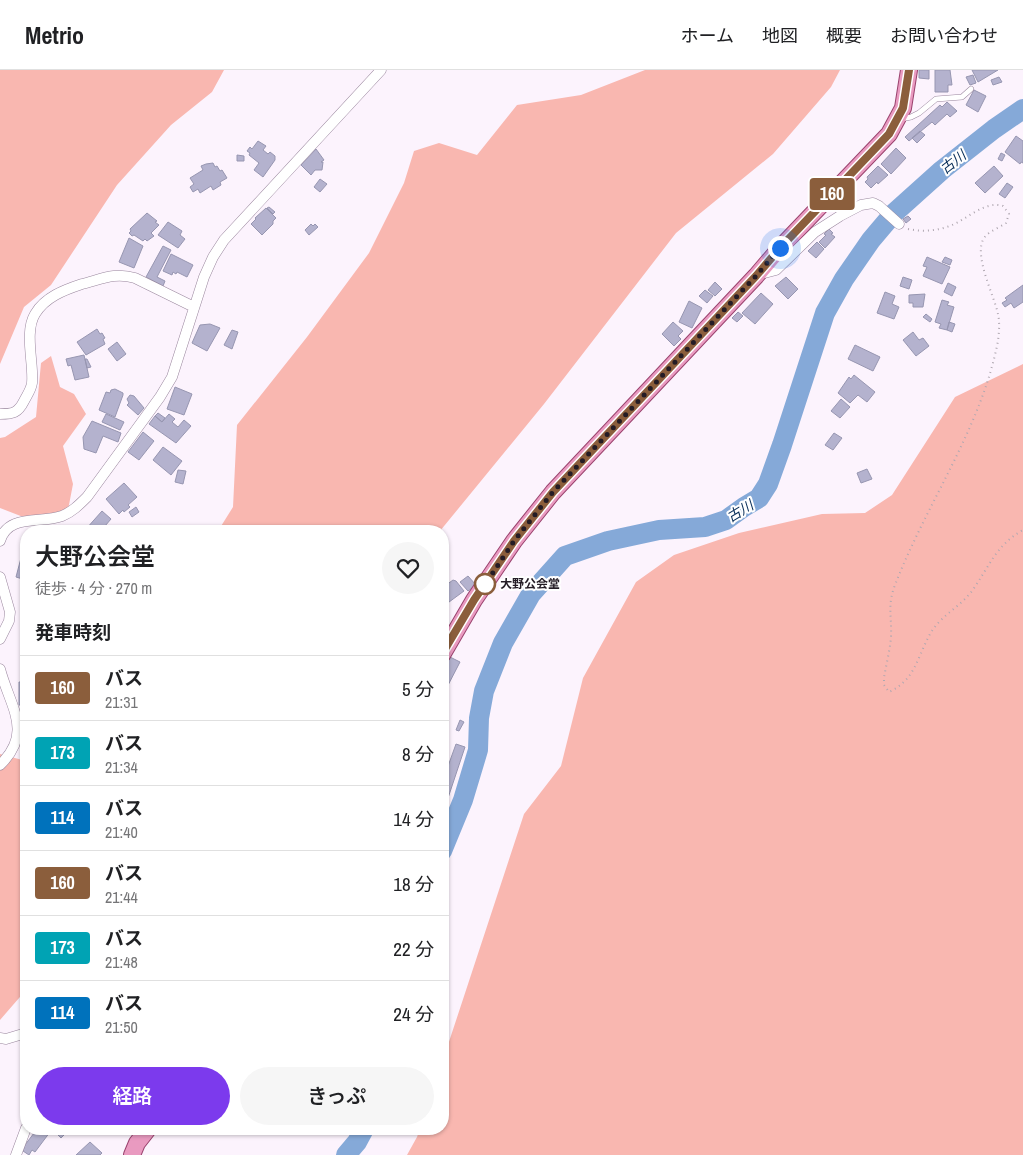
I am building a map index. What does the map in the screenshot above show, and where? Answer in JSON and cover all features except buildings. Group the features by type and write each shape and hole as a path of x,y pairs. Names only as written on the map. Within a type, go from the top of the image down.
{"main road":[{"path":"449,642 474,600 514,541 553,492 889,134 903,108 909,70"},
{"path":"132,1155 137,1143 143,1135"}],"street":[{"path":"0,541 8,526 19,522 62,516 74,510 87,497 160,397 172,377 204,277 213,257 224,240 381,70"},
{"path":"756,276 776,270 816,232 861,205 874,203 899,224"},
{"path":"0,414 18,412 30,392 32,384 31,332 34,316 42,304 54,295 115,275 125,275 194,307"},
{"path":"0,578 10,612 9,621 0,639"},
{"path":"0,670 19,732 13,749 0,765"},
{"path":"0,1038 20,1034"},
{"path":"16,1155 23,1135"}],"lane":[{"path":"898,120 919,113 936,99 962,97 970,89"}],"path":[{"path":"899,224 904,228 931,231 952,225 987,207 998,204 1003,206 1009,214 1006,223 988,233 980,247 981,260 999,316 1000,328 990,374 980,405 937,496 923,520 894,586 889,607 891,637 884,678 884,684 889,692 899,687 909,677 921,656 929,635 938,623 972,592 993,556 1012,536 1023,530"}],"shaded area":[{"path":"0,70 224,70 212,92 171,125 117,185 51,285 24,307 0,364"},
{"path":"645,70 840,70 831,87 773,154 676,233 544,404 445,525 222,525 233,507 237,425 307,337 369,253 404,183 414,151 439,143 477,155 517,105 581,95"},
{"path":"51,356 60,387 74,394 86,414 63,446 73,484 68,510 31,520 0,508 0,438 5,437 36,417 41,363"},
{"path":"1023,364 1023,1155 407,1155 418,1135 449,1135 449,1042 524,814 561,766 583,678 636,582 674,555 739,533 822,514 865,513 892,495 955,397"},
{"path":"0,754 20,759 20,997 0,1020"}],"waterway":[{"name":"古川","path":"449,834 463,800 478,750 479,718 484,691 503,643 531,594 565,556 608,541 659,530 705,527 726,520 759,498 768,484 782,445 825,313 844,279 871,240 893,214 942,170 1023,109"},
{"name":"古川","path":"346,1155 361,1135"}],"bus line":[{"name":"160","path":"449,642 474,600 514,541 553,492 889,134 903,108 909,70"}],"place":[{"name":"大野公会堂","path":"485,584"}],"route":[{"path":"485,584 484,586 514,541 553,492 756,276 780,248"}]}
